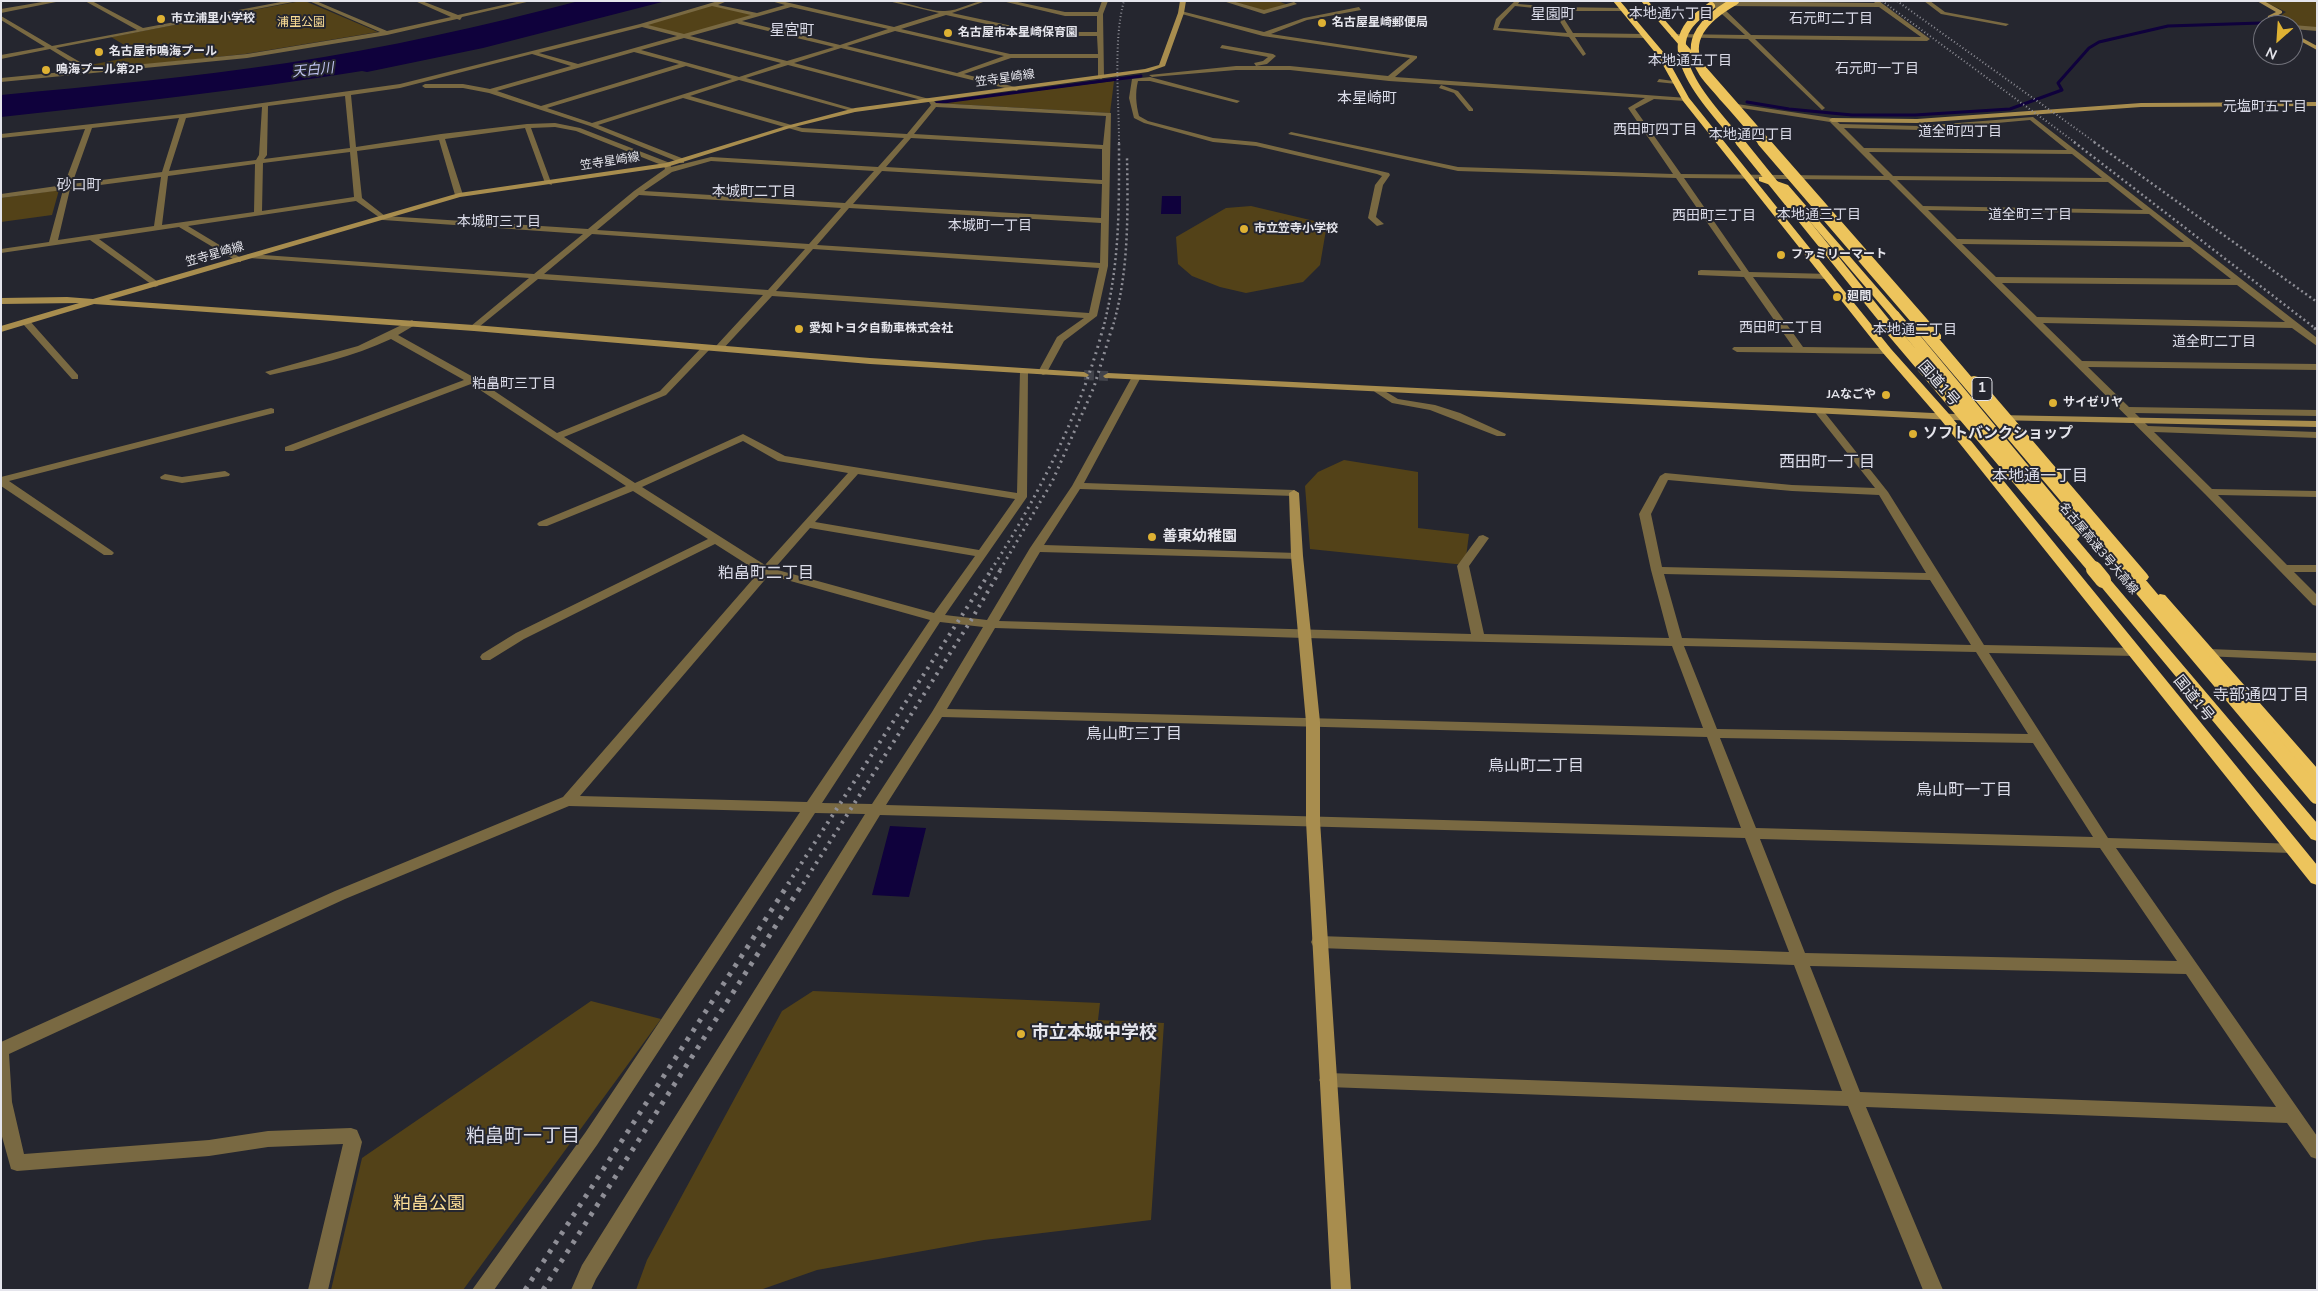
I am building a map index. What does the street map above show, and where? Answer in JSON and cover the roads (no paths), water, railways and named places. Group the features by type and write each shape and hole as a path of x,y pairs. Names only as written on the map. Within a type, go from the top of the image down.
{"highway":[{"name":"国道1号","path":"1644,1 1737,110 1799,177 2317,779"},
{"path":"1735,1 1718,11 1705,22 1696,38 1695,51 1703,73 1737,110"},
{"name":"名古屋高速3号大高線","path":"1715,2 1694,18 1687,26 1682,41 1683,62 1703,97 1914,357 2317,835"},
{"name":"国道1号","path":"1619,5 1661,55 1686,99 1887,351 1945,417 2317,878"},
{"name":"名古屋高速3号大高線","path":"1737,110 2317,796"},
{"path":"1750,177 1785,187 1895,315 2061,514 2103,580"}],"street":[{"path":"1,11 59,1"},
{"path":"87,1 142,30"},
{"path":"1,57 296,1"},
{"path":"311,1 387,33"},
{"path":"417,1 460,18"},
{"path":"1,80 219,60 387,33 529,1"},
{"path":"1,136 183,116 348,95 400,86 642,25 726,1"},
{"path":"773,1 1010,56 1100,56"},
{"path":"490,91 807,1"},
{"path":"890,1 1040,34 1100,34"},
{"path":"592,125 984,1"},
{"path":"1004,1 1064,14 1100,14"},
{"path":"1101,77 1100,14 1105,1"},
{"name":"笠寺星崎線","path":"1,329 459,195 668,168 681,161 788,127 855,110 933,103 1101,77 1149,75 1162,66 1181,13 1183,1"},
{"path":"1225,1 1264,12 1296,6 1281,1"},
{"path":"1926,1 1943,13 2006,24"},
{"path":"2258,1 2280,12 2274,15"},
{"path":"1673,36 1927,39 1878,3 1715,2"},
{"path":"1715,2 1822,108"},
{"path":"1619,5 1555,9 1517,3 1498,20 1495,29 1571,35 1645,36"},
{"path":"714,5 758,15"},
{"path":"1263,34 1289,24 1359,9"},
{"path":"1555,9 1583,54"},
{"path":"1310,12 1324,16"},
{"path":"1181,13 1263,34 1415,57 1389,79"},
{"path":"1,18 92,72"},
{"path":"737,21 1017,89"},
{"path":"642,25 933,103 1109,114 1106,147 1104,266 1093,316 1060,339 1043,372"},
{"path":"2303,28 2317,29"},
{"path":"2303,40 2317,48"},
{"path":"1222,47 1273,56 1265,63 1149,75 1135,79 1132,88 1132,105 1136,117 1155,125 1213,140 1266,146 1379,172 1386,176 1379,185 1372,218 1380,224"},
{"path":"634,50 855,110"},
{"path":"534,53 578,66"},
{"path":"959,74 1010,56"},
{"path":"543,107 686,64"},
{"path":"1149,75 1260,67 1290,68 1389,79 1686,99"},
{"path":"1149,75 1236,101"},
{"path":"1422,81 1456,92 1471,110"},
{"path":"1658,81 1677,82"},
{"path":"400,86 463,86 490,91 543,107 681,161"},
{"path":"348,95 358,199"},
{"path":"682,96 802,130 1106,147"},
{"path":"1654,96 1631,108 1800,350"},
{"path":"719,348 772,292 879,169 911,137 933,103"},
{"path":"1835,123 1947,119 2141,105 2317,104"},
{"path":"258,214 265,105"},
{"path":"1737,110 1835,123 1920,128 2030,118 2317,343"},
{"path":"158,227 166,171 183,116"},
{"path":"1,190 68,184 166,171 520,121 575,119"},
{"path":"1835,123 2127,410 2317,602"},
{"path":"353,144 527,126 554,125 578,129 668,168"},
{"path":"53,243 68,184 89,126"},
{"path":"527,126 549,183"},
{"path":"1283,138 1300,128"},
{"path":"1291,134 1458,169 1680,176 2111,180"},
{"path":"441,136 459,195"},
{"path":"1266,146 1274,142"},
{"path":"1862,150 2075,152"},
{"path":"474,328 668,168 711,160 1105,182"},
{"path":"1,196 68,184"},
{"path":"637,193 1105,221"},
{"path":"1,251 358,199 383,218 1104,266"},
{"path":"1922,208 2150,212"},
{"path":"181,225 238,260"},
{"path":"92,238 155,284"},
{"path":"1955,241 2193,245"},
{"path":"249,256 538,275 1093,316"},
{"path":"1700,274 1828,276"},
{"path":"1995,280 2240,282"},
{"path":"1,300 96,302 412,323 870,361 1084,375"},
{"path":"2036,320 2294,325"},
{"path":"26,322 75,377"},
{"path":"270,372 325,359 393,336 412,323"},
{"path":"393,336 472,380 556,437 766,571 937,618 992,624 1304,634 1478,636 1677,643 2135,652"},
{"path":"556,437 663,393 707,348"},
{"path":"1737,349 1887,351"},
{"path":"2080,364 2317,367"},
{"path":"482,1290 591,1139 937,618 1022,497 1025,371"},
{"path":"1108,376 2317,435"},
{"path":"580,1290 589,1272 876,809 938,713 1036,548 1077,486 1136,377"},
{"path":"289,449 472,380"},
{"path":"1378,390 1395,401 1432,407 1456,414 1501,434"},
{"path":"2127,410 2317,413"},
{"path":"1,480 271,411"},
{"path":"1819,411 1883,492 1934,578 2104,843 2317,1151"},
{"path":"2142,426 2317,424"},
{"path":"543,524 634,487 743,437 782,459 854,472 1022,497"},
{"path":"568,801 854,472"},
{"path":"165,477 182,480 225,474"},
{"path":"1883,492 1792,488 1665,476 1645,514 1657,570 1677,643 1854,1099 1933,1290"},
{"path":"1,480 108,553"},
{"path":"1077,486 1294,493 1297,556 1313,722 1312,821 1341,1290"},
{"path":"2209,492 2317,494"},
{"path":"807,524 982,554"},
{"path":"1478,636 1463,566 1483,538"},
{"path":"486,657 520,636 716,539"},
{"path":"1036,548 1297,556"},
{"path":"2284,568 2317,569"},
{"path":"1657,570 1934,578"},
{"path":"2208,653 2317,656"},
{"path":"938,713 1713,733 2038,739"},
{"path":"1,1050 340,894 568,801 812,806 2292,848"},
{"path":"1319,942 1800,959 2190,968"},
{"path":"1,1056 3,1102 17,1163 210,1148 268,1139 351,1136 353,1142 318,1290"},
{"path":"1328,1080 2293,1115"}],"water":[{"name":"天白川","path":"579,1 666,1 483,48 367,72 362,71 182,96 1,117 1,95 180,77 324,57 434,36"},
{"path":"1162,196 1181,196 1181,214 1161,214"},
{"path":"890,826 926,828 909,897 872,895"}],"waterway":[{"path":"1747,102 1789,109 1852,115 1915,115 2010,109 2062,90 2058,83 2089,48 2099,42 2168,26 2253,23"},
{"path":"936,103 1141,76"}],"tunnel":[{"path":"1084,375 1108,376"}],"railway":[{"path":"1119,143 1117,71 1119,33 1124,1"},
{"path":"1882,1 2076,143"},
{"path":"1897,1 2096,143"},
{"path":"2074,142 2316,329"},
{"path":"2094,142 2317,302"},
{"path":"1103,329 1109,305 1116,259 1119,143"},
{"path":"1112,329 1122,287 1126,244 1127,157"},
{"path":"991,570 1025,514 1056,453 1083,390 1103,328"},
{"path":"1000,570 1052,482 1094,387 1112,328"},
{"path":"788,884 992,569"},
{"path":"803,884 970,622 1001,569"},
{"path":"525,1290 789,883"},
{"path":"543,1290 803,883"}],"place":[{"name":"市立浦里小学校","path":"161,19"},
{"name":"名古屋星崎郵便局","path":"1322,23"},
{"name":"名古屋市本星崎保育園","path":"948,33"},
{"name":"名古屋市鳴海プール","path":"99,52"},
{"name":"鳴海プール第2P","path":"46,70"},
{"name":"市立笠寺小学校","path":"1244,229"},
{"name":"ファミリーマート","path":"1781,255"},
{"name":"廻間","path":"1837,297"},
{"name":"愛知トヨタ自動車株式会社","path":"799,329"},
{"name":"JAなごや","path":"1886,395"},
{"name":"サイゼリヤ","path":"2053,403"},
{"name":"ソフトバンクショップ","path":"1913,434"},
{"name":"善東幼稚園","path":"1152,537"},
{"name":"市立本城中学校","path":"1021,1034"}],"district":[{"name":"星園町","path":"1553,15"},
{"name":"本地通六丁目","path":"1671,15"},
{"name":"石元町二丁目","path":"1831,20"},
{"name":"星宮町","path":"792,31"},
{"name":"本地通五丁目","path":"1690,62"},
{"name":"石元町一丁目","path":"1877,70"},
{"name":"本星崎町","path":"1367,99"},
{"name":"元塩町五丁目","path":"2265,108"},
{"name":"西田町四丁目","path":"1655,131"},
{"name":"道全町四丁目","path":"1960,133"},
{"name":"本地通四丁目","path":"1751,136"},
{"name":"砂口町","path":"79,186"},
{"name":"本城町二丁目","path":"754,193"},
{"name":"本地通三丁目","path":"1819,216"},
{"name":"道全町三丁目","path":"2030,216"},
{"name":"西田町三丁目","path":"1714,217"},
{"name":"本城町三丁目","path":"499,223"},
{"name":"本城町一丁目","path":"990,227"},
{"name":"西田町二丁目","path":"1781,329"},
{"name":"本地通二丁目","path":"1915,331"},
{"name":"道全町二丁目","path":"2214,343"},
{"name":"粕畠町三丁目","path":"514,385"},
{"name":"西田町一丁目","path":"1827,463"},
{"name":"本地通一丁目","path":"2040,477"},
{"name":"粕畠町二丁目","path":"766,574"},
{"name":"寺部通四丁目","path":"2261,696"},
{"name":"鳥山町三丁目","path":"1134,735"},
{"name":"鳥山町二丁目","path":"1536,767"},
{"name":"鳥山町一丁目","path":"1964,791"},
{"name":"粕畠町一丁目","path":"523,1137"}],"park label":[{"name":"浦里公園","path":"301,23"},
{"name":"粕畠公園","path":"429,1205"}]}
